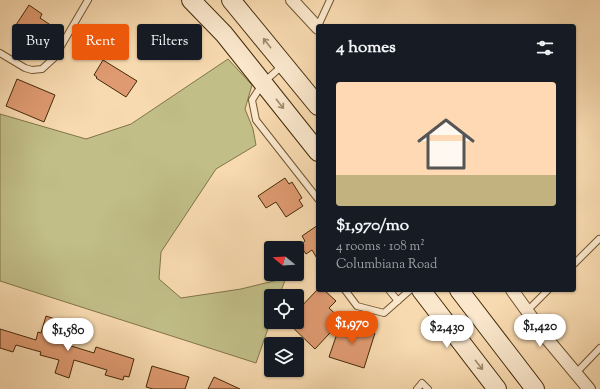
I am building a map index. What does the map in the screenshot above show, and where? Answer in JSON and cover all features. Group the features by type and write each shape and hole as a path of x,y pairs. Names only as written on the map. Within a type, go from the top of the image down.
{"main road":[{"path":"191,0 220,30 316,149"},
{"path":"231,0 316,104"},
{"path":"423,292 497,389"},
{"path":"460,292 530,385"}],"street":[{"path":"292,0 316,25"},
{"path":"513,292 548,340 589,389"}],"lane":[{"path":"0,53 25,68 32,70 42,69 54,58 88,0"},
{"path":"319,24 330,0"},
{"path":"284,65 263,83 252,100 256,120 316,196"},
{"path":"576,262 599,238"},
{"path":"346,292 357,306 384,313 408,292"},
{"path":"391,292 398,301"},
{"path":"527,311 546,292"},
{"path":"576,373 600,348"},
{"path":"417,389 422,384 428,389"}],"shaded area":[{"path":"228,59 252,85 245,109 253,129 256,145 216,169 161,252 159,279 181,298 241,289 274,281 285,281 282,289 264,289 264,329 268,329 256,363 0,281 0,114 86,139 131,124"}],"building":[{"path":"29,5 42,14 40,18 49,24 17,24"},
{"path":"103,60 137,81 126,97 96,78 97,77 94,75"},
{"path":"17,79 55,95 44,122 6,106"},
{"path":"285,178 289,184 292,182 302,198 299,200 303,206 286,217 276,202 266,208 258,196"},
{"path":"316,226 316,257 312,250 306,254 304,251 305,241 302,236"},
{"path":"316,291 326,292 336,301 329,308 342,320 315,349 294,329 304,329 304,304"},
{"path":"46,316 61,321 55,341 94,353 96,347 134,359 129,377 124,376 123,380 105,375 107,370 74,360 69,378 55,373 59,360 40,355 41,352 16,345 13,352 0,348 0,329 36,340 38,332 41,333"},
{"path":"341,322 375,333 364,368 329,357"},
{"path":"152,366 189,377 185,389 153,389 146,387"},
{"path":"214,377 240,389 208,389"}]}
